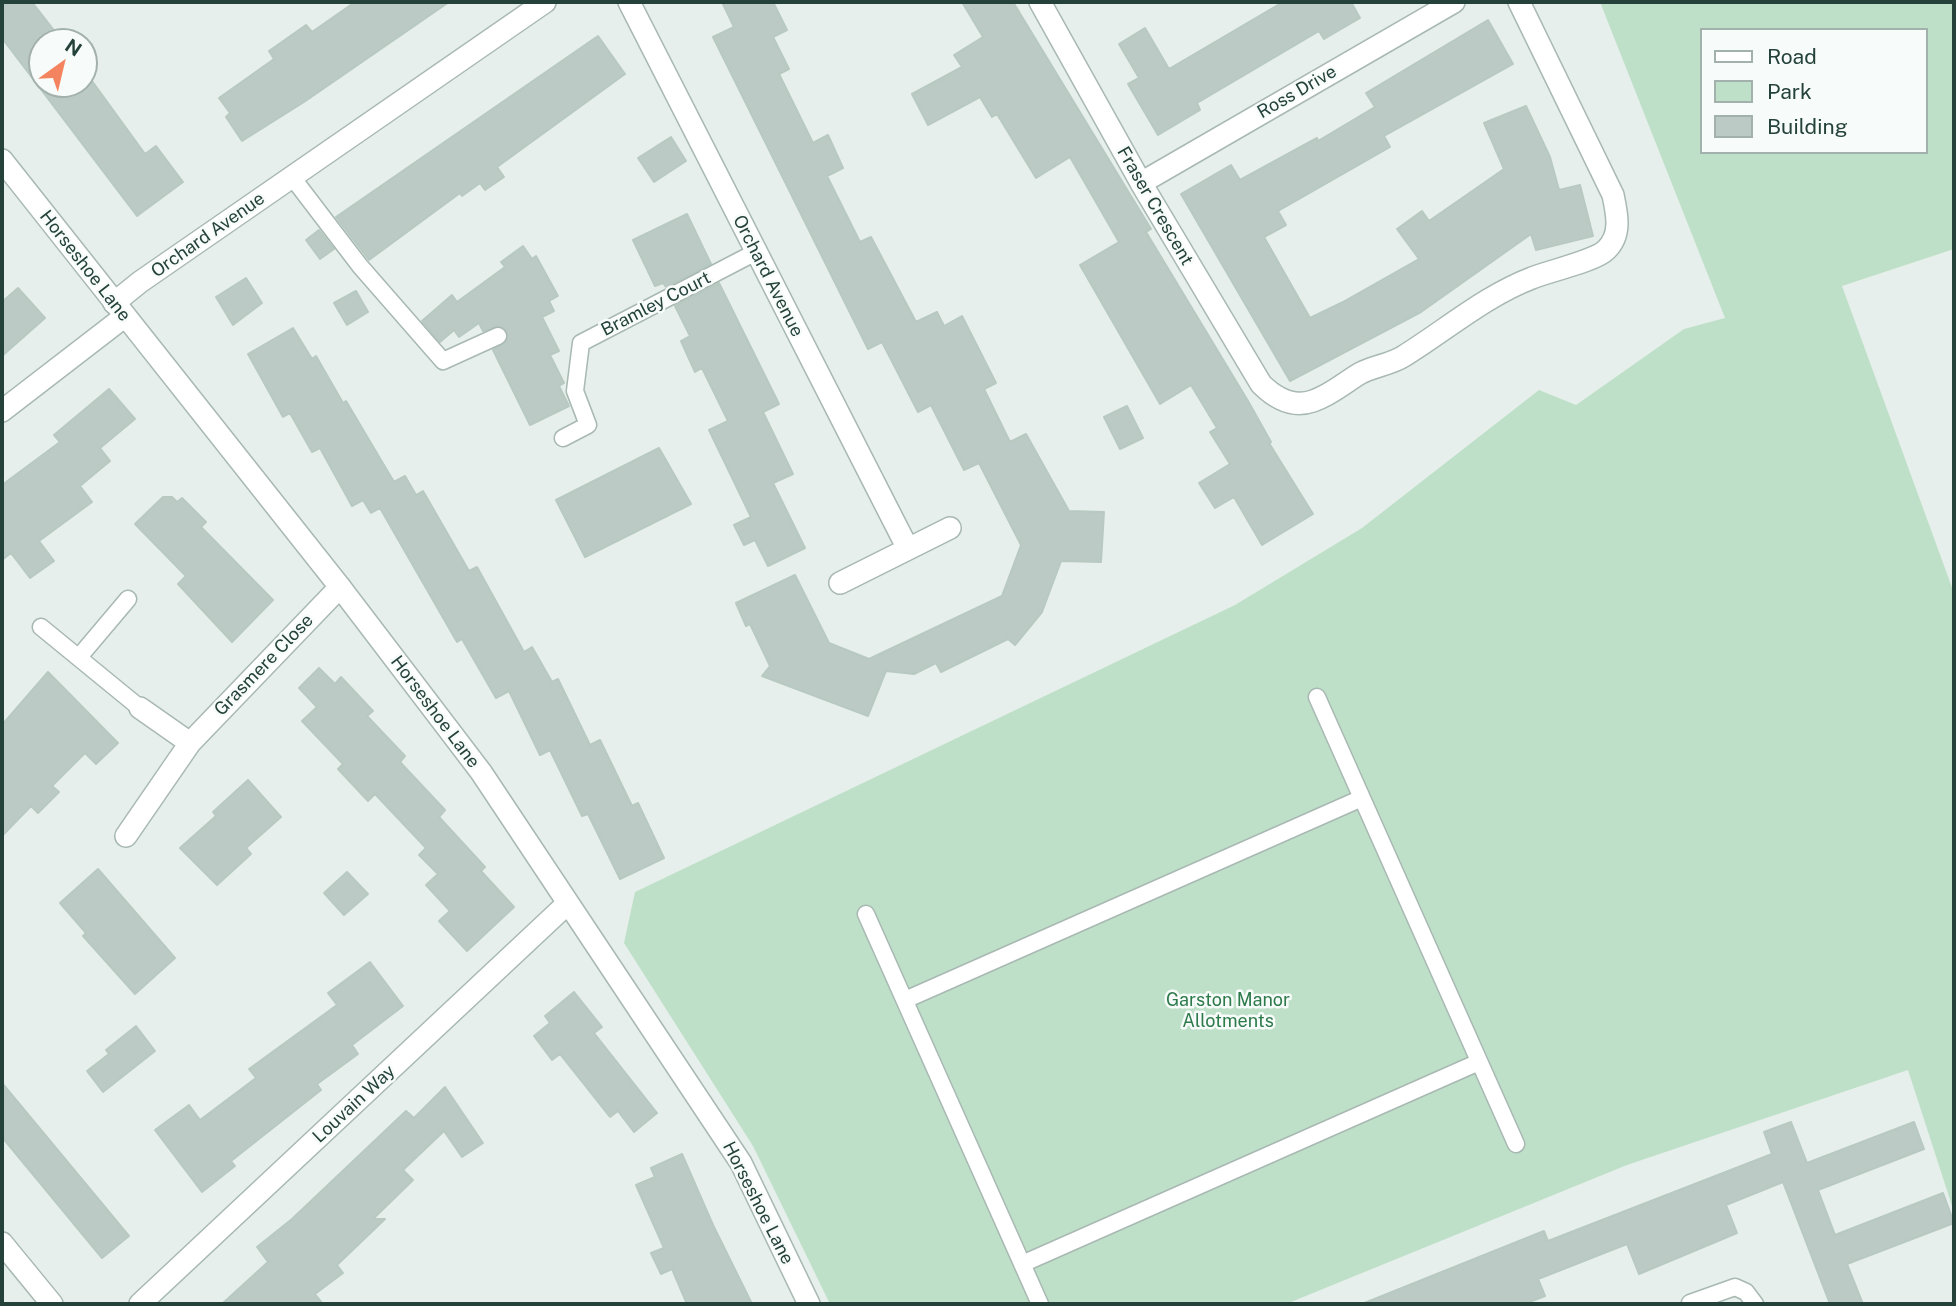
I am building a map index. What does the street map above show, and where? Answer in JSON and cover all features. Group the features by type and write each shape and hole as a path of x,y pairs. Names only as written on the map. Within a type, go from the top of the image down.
{"street":[{"name":"Orchard Avenue","path":"2,411 119,310 292,177 545,2"},
{"name":"Orchard Avenue","path":"629,2 908,549"},
{"name":"Fraser Crescent","path":"1040,2 1140,183 1261,384 1282,400 1312,402 1361,373 1402,358 1488,300 1528,279 1595,258 1607,250 1615,238 1618,223 1613,195 1519,2"},
{"name":"Ross Drive","path":"1140,183 1454,2"},
{"name":"Horseshoe Lane","path":"2,160 340,587 481,772 741,1163 808,1304"},
{"path":"840,583 950,528"},
{"name":"Grasmere Close","path":"126,836 190,743 340,587"},
{"path":"140,708 190,743"},
{"name":"Louvain Way","path":"140,1304 567,904"},
{"path":"2,1243 52,1304"}],"lane":[{"path":"292,177 360,266 443,361 498,336"},
{"name":"Bramley Court","path":"563,438 588,425 575,391 581,343 756,252"},
{"path":"79,657 128,599"},
{"path":"41,627 140,708"},
{"path":"1317,697 1516,1144"},
{"path":"905,1000 1362,798"},
{"path":"866,914 1040,1304"},
{"path":"1022,1264 1479,1062"},
{"path":"1690,1303 1735,1287 1746,1292 1755,1304"}],"green space":[{"name":"Garston Manor Allotments","path":"1600,2 1954,2 1954,249 1842,286 1954,593 1954,1212 1908,1070 1627,1165 1286,1304 830,1304 753,1146 624,943 635,892 1235,605 1362,528 1539,390 1576,405 1684,329 1725,318"}],"building":[{"path":"2,2 32,2 52,28 28,28 28,72 2,38"},
{"path":"355,2 449,2 304,102 242,141 226,117 230,113 219,98 274,59 269,51 306,25 312,32"},
{"path":"722,2 773,2 787,30 773,37 789,69 779,74 813,143 828,135 843,168 827,176 860,242 871,237 916,322 937,312 944,326 962,316 996,383 984,389 1010,442 1026,434 1069,511 1104,512 1101,562 1061,561 1042,612 1015,645 1008,639 941,672 936,663 914,674 886,671 868,716 762,676 770,666 750,624 746,626 736,603 795,575 829,643 869,659 1002,596 1021,545 979,463 964,470 931,405 918,412 882,342 868,349 713,37 734,27"},
{"path":"962,2 1013,2 1151,229 1146,232 1313,514 1262,545 1234,497 1215,508 1199,483 1230,464 1210,432 1217,428 1191,385 1160,404 1080,265 1119,242 1070,157 1036,178 997,114 992,117 980,97 928,125 912,94 962,67 954,55 983,37"},
{"path":"1283,2 1351,2 1360,18 1324,39 1319,31 1197,103 1200,110 1158,135 1128,84 1139,78 1119,44 1145,28 1169,69"},
{"path":"1488,20 1513,64 1384,136 1390,147 1278,211 1286,225 1264,237 1310,318 1343,302 1419,259 1397,229 1422,211 1429,221 1504,169 1484,123 1526,106 1550,157 1559,190 1580,185 1593,236 1536,250 1531,234 1421,312 1290,381 1181,194 1231,165 1240,180 1317,138 1318,141 1375,107 1366,93"},
{"path":"598,36 625,74 497,167 504,177 485,190 480,183 462,196 460,193 369,260 336,217"},
{"path":"98,89 145,154 156,146 183,182 137,216 48,98 98,98"},
{"path":"671,137 686,161 654,182 638,158"},
{"path":"687,214 711,264 666,287 663,283 655,286 633,240"},
{"path":"319,230 334,249 320,259 306,240"},
{"path":"523,246 532,259 536,256 558,296 549,301 554,311 542,317 559,351 550,355 564,383 559,386 569,406 530,425 493,350 507,341 505,328 498,326 483,331 479,323 459,337 454,330 440,342 422,321 452,295 457,302 505,267 501,262"},
{"path":"246,278 262,303 233,325 216,297"},
{"path":"719,283 779,404 763,412 793,474 773,483 805,548 768,566 755,540 744,545 734,525 751,517 709,430 728,421 702,368 695,372 681,341 690,336 675,306"},
{"path":"18,288 45,318 2,356 2,302"},
{"path":"356,291 368,312 347,325 334,303"},
{"path":"293,328 312,359 316,356 343,403 346,401 394,482 405,476 416,495 423,491 469,571 477,567 524,652 532,647 552,682 558,679 590,745 600,740 632,806 638,803 664,858 620,879 588,814 582,816 550,750 540,755 509,691 496,698 462,639 457,642 380,508 371,513 363,500 352,506 320,448 312,452 290,413 283,417 248,354"},
{"path":"109,389 135,419 100,448 110,461 80,486 92,502 39,541 54,561 30,578 11,553 2,560 2,485 60,442 54,435"},
{"path":"1127,406 1143,438 1120,449 1104,417"},
{"path":"659,448 691,504 585,557 556,500"},
{"path":"163,497 172,497 177,502 182,498 206,522 201,527 273,600 232,642 178,584 186,576 135,524"},
{"path":"319,668 335,684 341,677 373,711 367,716 405,756 400,762 445,810 439,817 485,867 481,871 514,907 467,951 439,921 450,911 426,885 438,874 419,855 426,848 375,794 368,801 338,769 343,764 302,721 317,707 299,688"},
{"path":"48,672 118,743 96,764 85,753 52,786 59,792 38,813 31,806 2,836 2,725"},
{"path":"248,780 281,817 246,848 251,854 217,885 180,848 216,816 213,812"},
{"path":"98,869 175,958 135,994 83,936 86,933 60,903"},
{"path":"347,872 368,894 344,915 324,893"},
{"path":"370,962 403,1006 352,1045 358,1054 317,1084 321,1090 231,1161 235,1166 202,1192 155,1130 189,1105 200,1120 256,1078 249,1069 337,1005 328,993"},
{"path":"574,992 602,1027 594,1033 657,1113 634,1132 618,1111 610,1117 560,1054 552,1060 534,1036 550,1023 545,1016"},
{"path":"136,1026 155,1051 103,1092 87,1071 109,1054 106,1050"},
{"path":"2,1083 129,1236 102,1258 2,1137"},
{"path":"445,1087 483,1143 462,1157 444,1131 403,1170 413,1180 373,1219 385,1219 337,1265 343,1273 315,1294 323,1304 222,1304 268,1262 257,1247 292,1219 406,1111 414,1118"},
{"path":"1791,1122 1807,1163 1914,1122 1924,1149 1818,1190 1835,1235 1943,1193 1954,1223 1847,1264 1863,1304 1830,1304 1783,1182 1726,1205 1737,1233 1639,1274 1627,1244 1538,1279 1545,1296 1524,1304 1362,1304 1544,1231 1548,1241 1772,1154 1764,1132"},
{"path":"682,1154 752,1304 687,1304 672,1269 661,1274 651,1253 664,1248 636,1185 655,1177 651,1168"}]}
